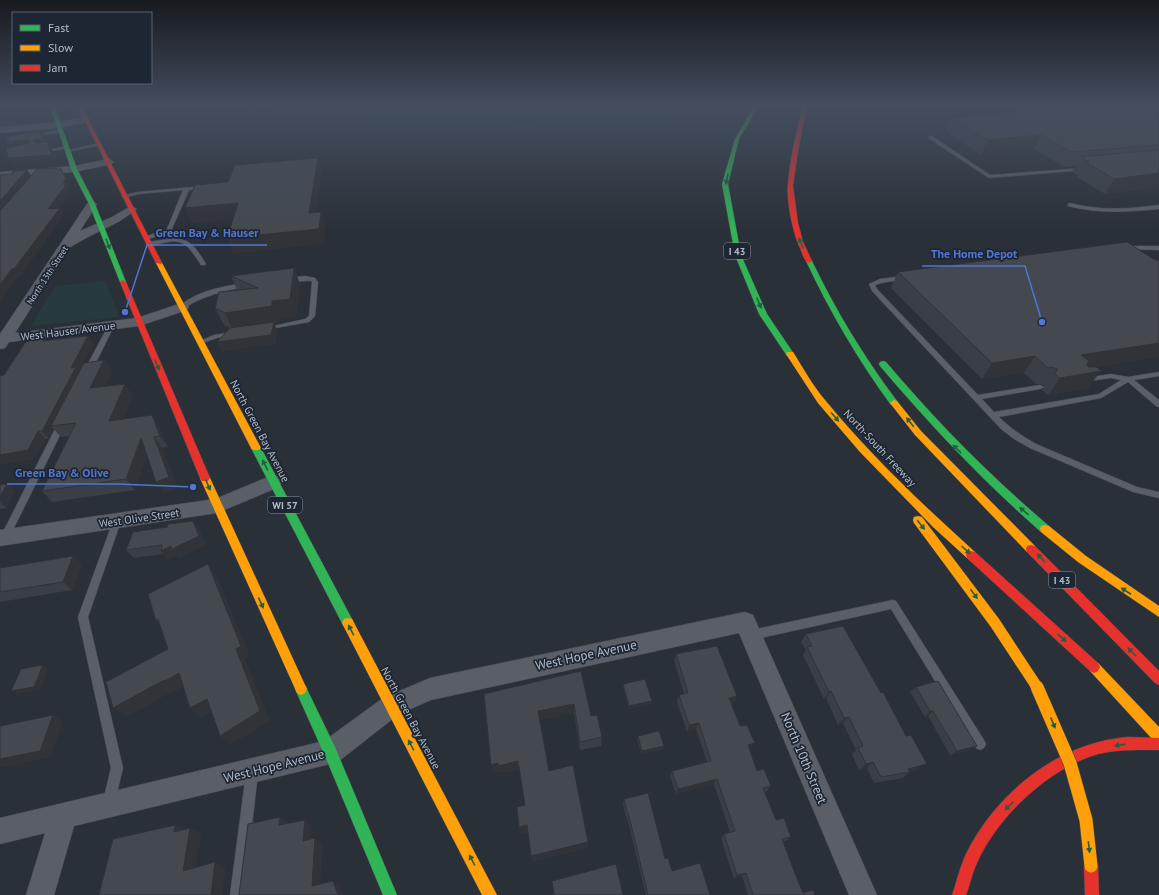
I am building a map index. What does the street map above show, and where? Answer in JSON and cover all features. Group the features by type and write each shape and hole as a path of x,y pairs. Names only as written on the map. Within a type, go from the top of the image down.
{"main road":[{"name":"North Green Bay Avenue","path":"101,147 124,196 490,895"},
{"name":"North-South Freeway","path":"735,147 725,184 738,255 763,314 821,401 863,450 937,524 1105,677 1159,736"},
{"name":"I 43","path":"796,147 790,186 795,223 800,242 838,321 872,374 918,433 1159,680"},
{"path":"66,149 102,227 139,322 217,506 330,752 390,895"},
{"path":"817,279 854,326"},
{"path":"877,356 954,446 990,482 1052,535 1121,588 1159,612"},
{"path":"863,450 951,563 1021,660 1037,687 1070,763 1086,820 1091,866 1092,895"},
{"path":"960,895 972,858 999,815 1028,788 1055,767 1090,750 1140,742 1159,744"}],"street":[{"path":"0,175 39,174 109,162"},
{"name":"North 13th Street","path":"2,341 92,204"},
{"path":"63,250 76,238 121,217 131,209"},
{"name":"West Hauser Avenue","path":"2,341 139,322 182,307"},
{"name":"West Olive Street","path":"2,538 217,506 274,482"},
{"name":"West Hope Avenue","path":"0,831 252,772 330,752 391,706 430,689 748,628"},
{"name":"North 10th Street","path":"748,628 863,895"},
{"path":"40,895 64,816"}],"lane":[{"path":"46,150 81,147"},
{"path":"945,147 989,177 1088,168"},
{"path":"124,196 138,193 210,186"},
{"path":"148,241 169,230 187,188"},
{"path":"1070,206 1105,213 1159,207"},
{"path":"148,241 179,241 188,244 203,264"},
{"path":"1117,249 1133,247 1159,248"},
{"path":"912,277 880,281 872,284 874,290 992,415 1017,438 1136,490 1159,495"},
{"path":"260,330 296,324 307,321 312,316 315,282 313,279 305,278 283,280"},
{"path":"182,307 196,298 213,291 254,284"},
{"path":"84,378 111,326"},
{"path":"200,342 216,336 238,333"},
{"path":"1080,381 1111,376 1128,379 1159,374"},
{"path":"992,415 1101,396 1128,379"},
{"path":"1128,379 1159,404"},
{"path":"976,398 1040,387"},
{"path":"2,538 63,421"},
{"path":"108,806 117,768 83,617 117,521"},
{"path":"748,628 893,604 980,744"},
{"path":"237,895 252,772"}],"green space":[{"path":"106,281 119,317 31,326 55,286"}],"building":[{"path":"49,147 51,155 8,158 6,148"},
{"path":"1062,147 1137,147 1072,152"},
{"path":"1159,150 1159,173 1114,179 1085,162 1089,162 1081,157"},
{"path":"318,158 309,213 321,212 319,229 227,238 238,203 185,208 195,185 228,182 235,165"},
{"path":"37,169 61,169 66,179 63,183 66,182 64,185 66,185 48,209 60,208 14,269 12,269 0,285 0,211"},
{"path":"27,170 0,201 0,175 13,174 13,171"},
{"path":"1127,242 1155,260 1159,260 1159,343 1081,355 1089,361 1087,364 1088,367 1096,367 1101,371 1060,378 1054,373 1057,369 1052,367 1048,368 1035,356 992,363 898,272"},
{"path":"294,268 290,299 272,301 272,306 225,313 215,308 219,292 258,288 231,276"},
{"path":"274,322 271,335 217,342 230,328"},
{"path":"88,336 71,368 76,367 42,431 38,431 28,450 0,455 0,376 4,375 27,340 45,338 43,341"},
{"path":"104,360 90,388 125,384 109,421 152,415 160,436 154,437 169,477 156,482 141,438 126,479 42,491 76,423 51,426 84,363"},
{"path":"7,484 0,497 0,485"},
{"path":"193,521 199,536 172,549 171,546 161,551 162,545 126,550 133,532 167,527 168,524"},
{"path":"73,556 63,582 0,592 0,568"},
{"path":"208,564 241,646 236,649 260,711 220,736 207,699 190,708 179,673 113,708 106,682 168,649 158,619 156,621 148,594"},
{"path":"843,626 881,693 883,692 906,736 911,735 927,764 908,769 910,772 881,777 873,762 866,764 858,748 863,746 849,717 844,718 831,691 829,692 807,647 812,646 806,634"},
{"path":"717,646 737,696 729,698 740,726 747,725 755,743 748,745 757,771 764,769 771,786 763,788 776,820 784,818 791,837 782,839 796,876 803,893 813,890 815,895 753,895 746,873 737,875 724,834 735,831 717,779 678,789 672,771 711,761 699,723 689,725 679,695 688,693 676,654"},
{"path":"43,665 34,687 11,691 21,669"},
{"path":"581,671 591,716 597,715 602,737 580,742 574,704 538,711 549,771 573,765 588,842 531,856 527,825 519,827 517,807 525,805 518,761 498,766 498,763 491,765 484,694"},
{"path":"645,679 652,701 629,706 623,684"},
{"path":"938,681 977,746 957,751 933,711 930,711 916,687"},
{"path":"53,715 40,751 0,759 0,726"},
{"path":"659,731 664,746 642,751 638,736"},
{"path":"648,793 665,859 668,858 672,871 700,863 710,895 648,895 624,799"},
{"path":"280,817 279,825 305,820 303,841 315,838 312,886 333,881 338,895 239,895 248,824"},
{"path":"175,825 174,832 190,828 183,871 215,862 211,895 99,895 113,839"},
{"path":"616,864 623,895 554,895 552,881"}],"traffic: fast":[{"path":"66,147 74,169 92,204 123,282"},
{"path":"735,147 725,184 738,255 763,314 790,354"},
{"path":"809,261 827,299 847,334 869,369 894,403"},
{"path":"883,364 921,408 981,471 1045,529"},
{"path":"256,448 348,623"},
{"path":"301,689 330,752 390,895"}],"traffic: slow":[{"path":"159,263 256,448"},
{"path":"790,354 821,401 863,450 937,524 971,555"},
{"path":"894,403 918,433 1031,549"},
{"path":"205,478 301,689"},
{"path":"918,520 995,623 1037,687"},
{"path":"1045,529 1082,559 1159,612"},
{"path":"348,623 490,895"},
{"path":"1094,667 1159,736"},
{"path":"1037,687 1070,763 1086,820 1091,866"}],"traffic: jam":[{"path":"100,147 159,263"},
{"path":"796,147 790,186 795,223 800,242 809,261"},
{"path":"123,282 205,478"},
{"path":"1031,549 1159,679"},
{"path":"971,555 1094,667"},
{"path":"959,895 972,857 982,839 1008,806 1024,790 1042,776 1060,764 1098,748 1128,744 1159,744"},
{"path":"1091,866 1092,895"}],"place":[{"name":"Green Bay & Hauser","path":"125,312"},
{"name":"The Home Depot","path":"1042,322"},
{"name":"Green Bay & Olive","path":"193,487"}]}
